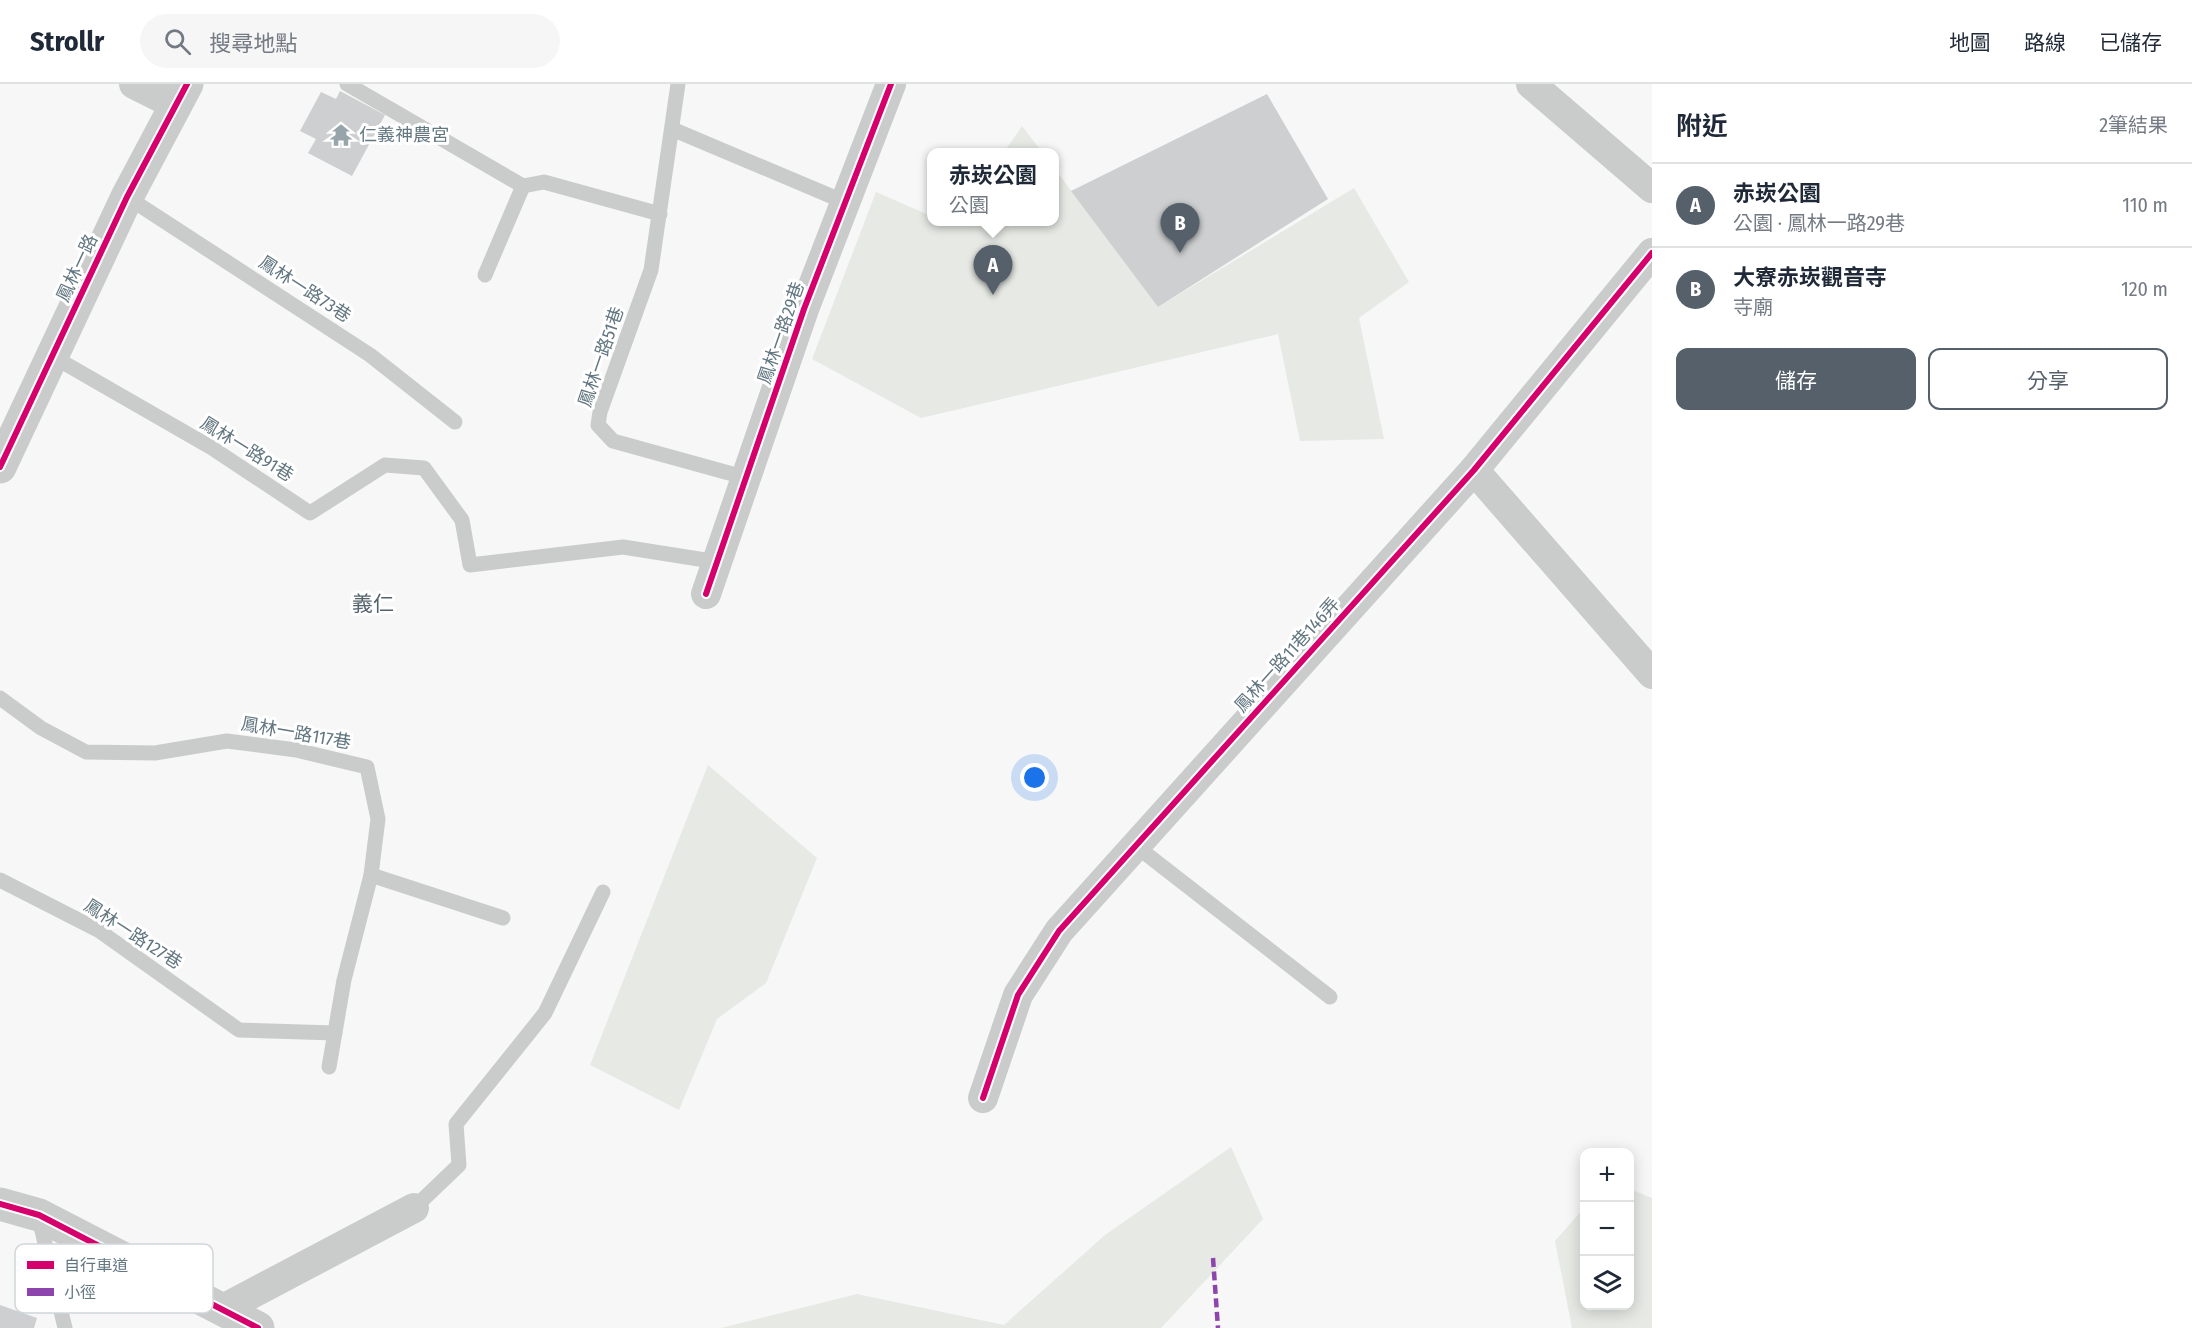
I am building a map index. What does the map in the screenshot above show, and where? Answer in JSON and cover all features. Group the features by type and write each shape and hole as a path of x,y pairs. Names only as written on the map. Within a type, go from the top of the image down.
{"street":[{"path":"134,84 181,94"},
{"name":"鳳林一路29巷","path":"706,594 804,309 891,84"},
{"path":"1531,84 1652,188"},
{"name":"鳳林一路","path":"0,467 8,431 52,356 127,197 181,94"},
{"name":"鳳林一路11巷146弄","path":"982,1098 1018,996 1059,931 1474,470 1652,253"},
{"path":"1474,470 1652,674"},
{"path":"0,1204 39,1215 95,1244"},
{"path":"221,1310 414,1208"},
{"path":"213,1306 258,1328"}],"lane":[{"path":"347,84 523,186 544,182 660,214"},
{"name":"鳳林一路51巷","path":"678,84 651,270 630,334 600,412 598,425 613,441 747,477"},
{"path":"672,129 845,202"},
{"path":"485,274 523,186"},
{"name":"鳳林一路73巷","path":"127,197 370,355 455,422"},
{"name":"鳳林一路91巷","path":"52,356 212,448 310,513 385,465 424,468 462,520 470,565 623,547 718,562"},
{"name":"鳳林一路117巷","path":"0,698 41,728 86,752 155,753 227,741 296,750 367,767 378,819 371,875 344,981 329,1067"},
{"path":"1136,846 1329,998"},
{"path":"371,875 503,918"},
{"name":"鳳林一路127巷","path":"0,880 98,930 239,1030 335,1033"},
{"path":"414,1208 459,1166 456,1125 545,1013 603,892"},
{"path":"39,1215 46,1244"},
{"path":"62,1313 65,1328"}],"shaded area":[{"path":"1022,126 1039,148 1007,148"},
{"path":"1059,174 1158,307 1354,188 1409,282 1359,318 1384,439 1300,441 1278,334 921,418 812,359 876,192 927,214 927,226 1059,226"},
{"path":"708,765 817,858 766,983 717,1019 679,1110 590,1065"},
{"path":"1231,1147 1263,1219 1161,1328 721,1328 857,1294 1004,1325 1105,1235"},
{"path":"1634,1191 1652,1198 1652,1328 1572,1328 1555,1241 1580,1213 1580,1310 1634,1310"}],"building":[{"name":"仁義神農宮","path":"340,91 385,115 352,176 308,153 316,139 300,131 321,92 336,99"},
{"path":"1267,94 1328,199 1158,307 1071,191"},
{"path":"0,1305 15,1310 15,1313 37,1318 34,1328 0,1328"}],"marked path":[{"path":"1213,1258 1218,1328"}],"cycle path":[{"path":"0,467 127,197 187,84"},
{"path":"706,594 804,309 891,84"},
{"path":"983,1098 1018,995 1059,931 1474,470 1652,253"},
{"path":"0,1204 39,1215 95,1244"},
{"path":"213,1305 258,1328"}],"place":[{"name":"仁義神農宮","path":"341,135"},
{"name":"大寮赤崁觀音寺","path":"1180,253"},
{"name":"赤崁公園","path":"993,295"}],"district":[{"name":"義仁","path":"373,604"}]}
